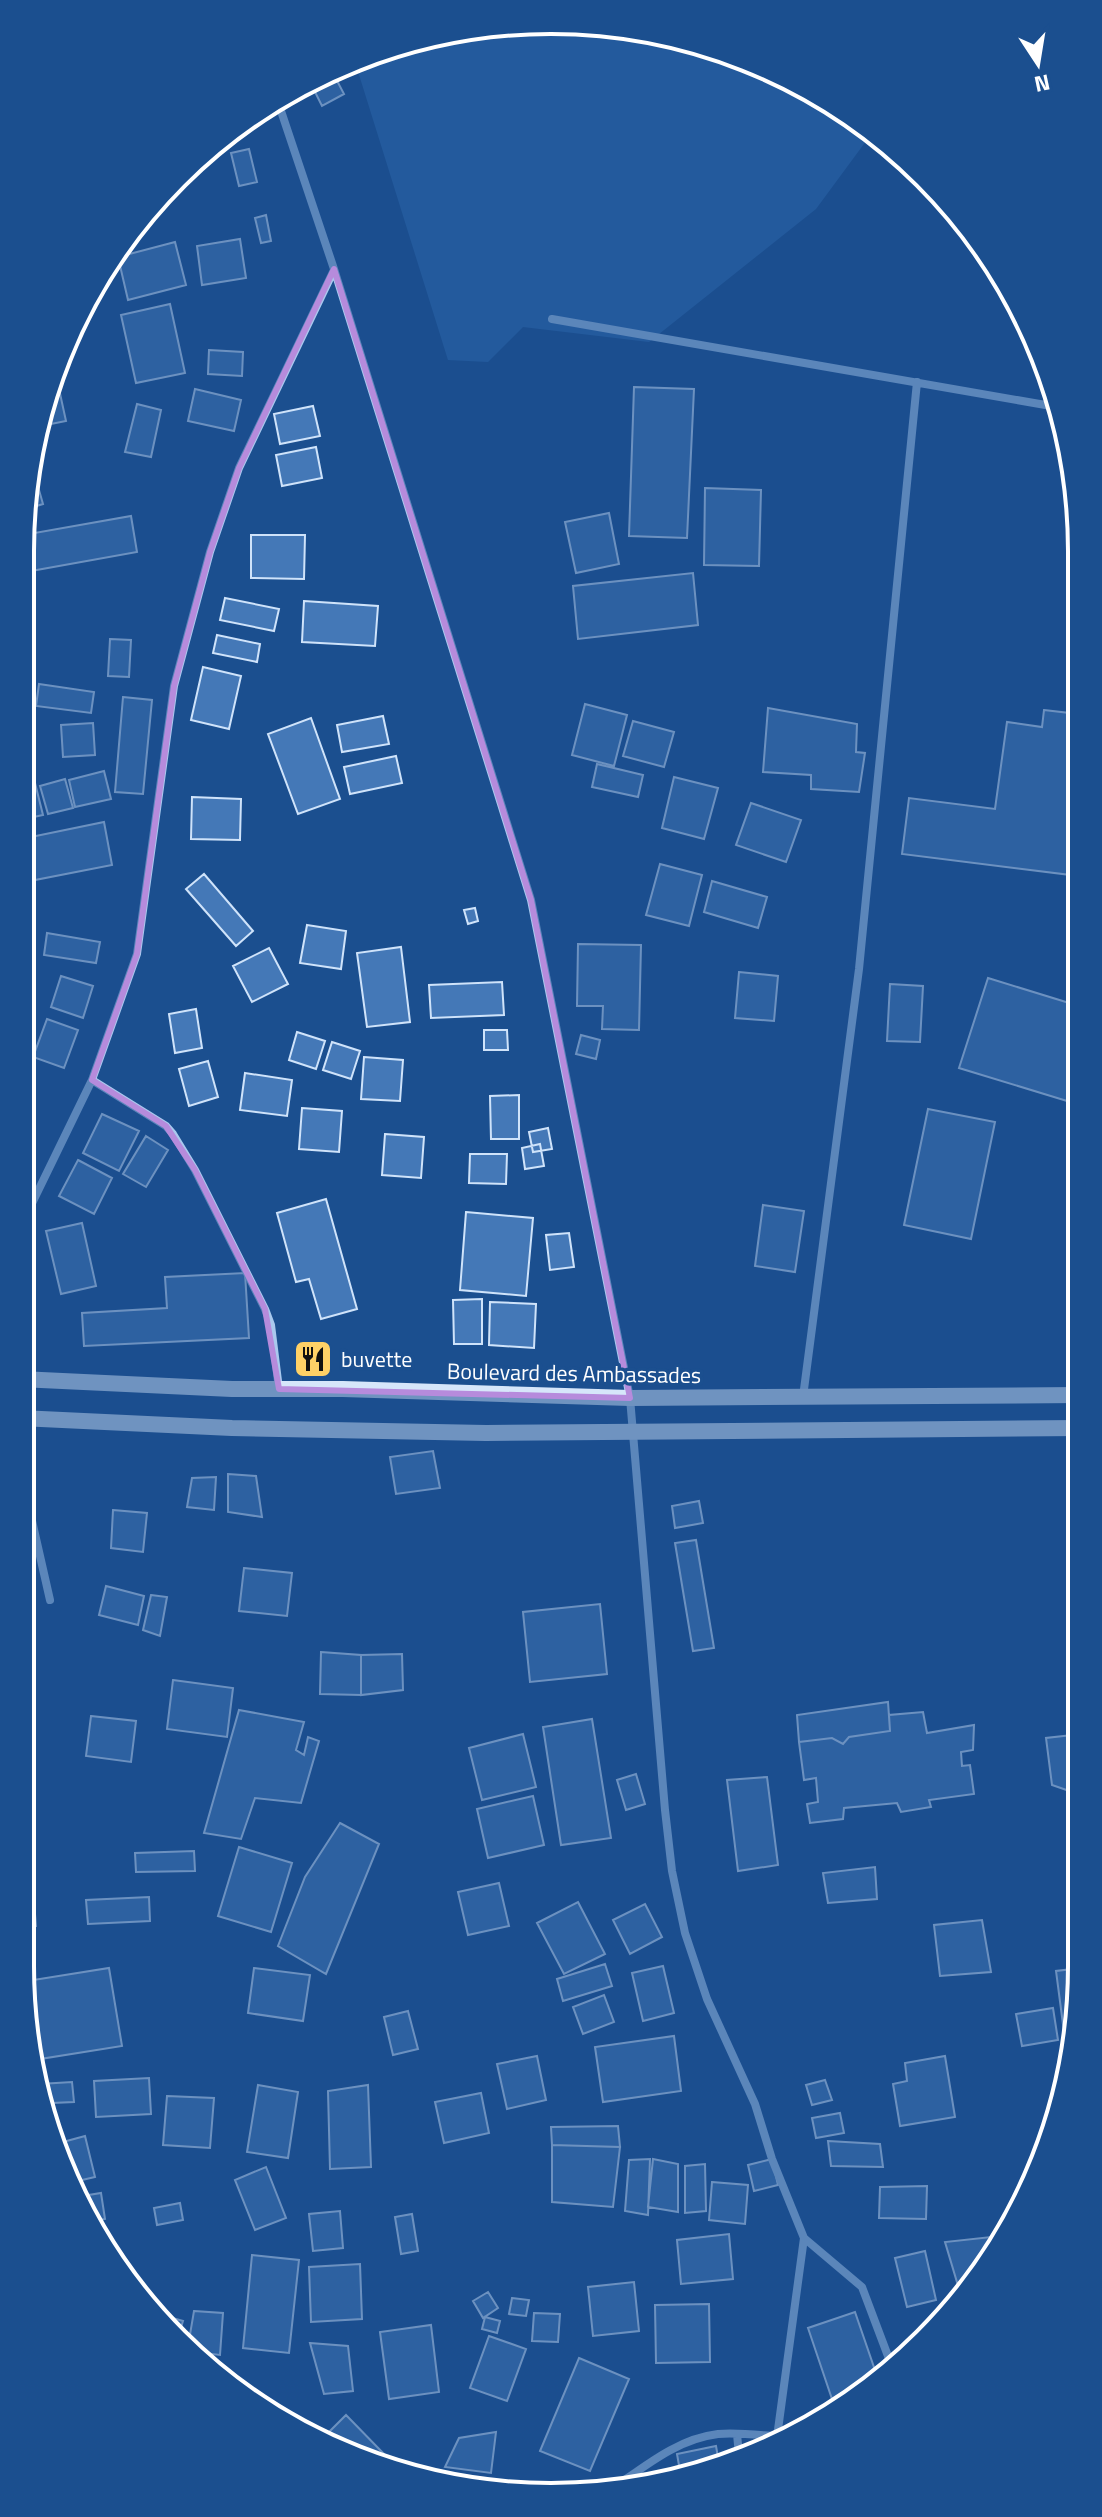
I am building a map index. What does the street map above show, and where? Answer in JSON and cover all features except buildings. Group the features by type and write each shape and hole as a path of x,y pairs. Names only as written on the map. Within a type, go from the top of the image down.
{"main road":[{"name":"Boulevard des Ambassades","path":"34,1380 630,1398 1068,1395"},
{"path":"34,1419 343,1430 1068,1428"}],"street":[{"path":"281,111 334,269 531,900 630,1398 672,1871 685,1933 707,1999 755,2104 772,2159 804,2238 862,2287 889,2358"},
{"path":"34,1199 92,1080 137,954 174,686 187,627 210,552 239,468 334,269"},
{"path":"552,319 1047,405"},
{"path":"803,1397 859,969 917,382"},
{"path":"92,1080 166,1126 188,1158 265,1309 271,1325 279,1389"},
{"path":"34,1530 50,1600"},
{"path":"778,2431 804,2238"},
{"path":"629,2477 663,2454 692,2441 717,2434 766,2436"},
{"path":"737,2434 738,2448"}],"highlighted area":[{"path":"334,269 531,900 630,1398 279,1389 265,1309 195,1170 166,1126 92,1080 137,954 174,686 210,552 239,468"}],"shaded area":[{"path":"551,34 618,38 685,52 749,73 810,103 866,141 816,209 649,342 523,327 488,362 448,360 358,71 417,52 484,38"}],"place":[{"name":"buvette","path":"313,1359"}]}
